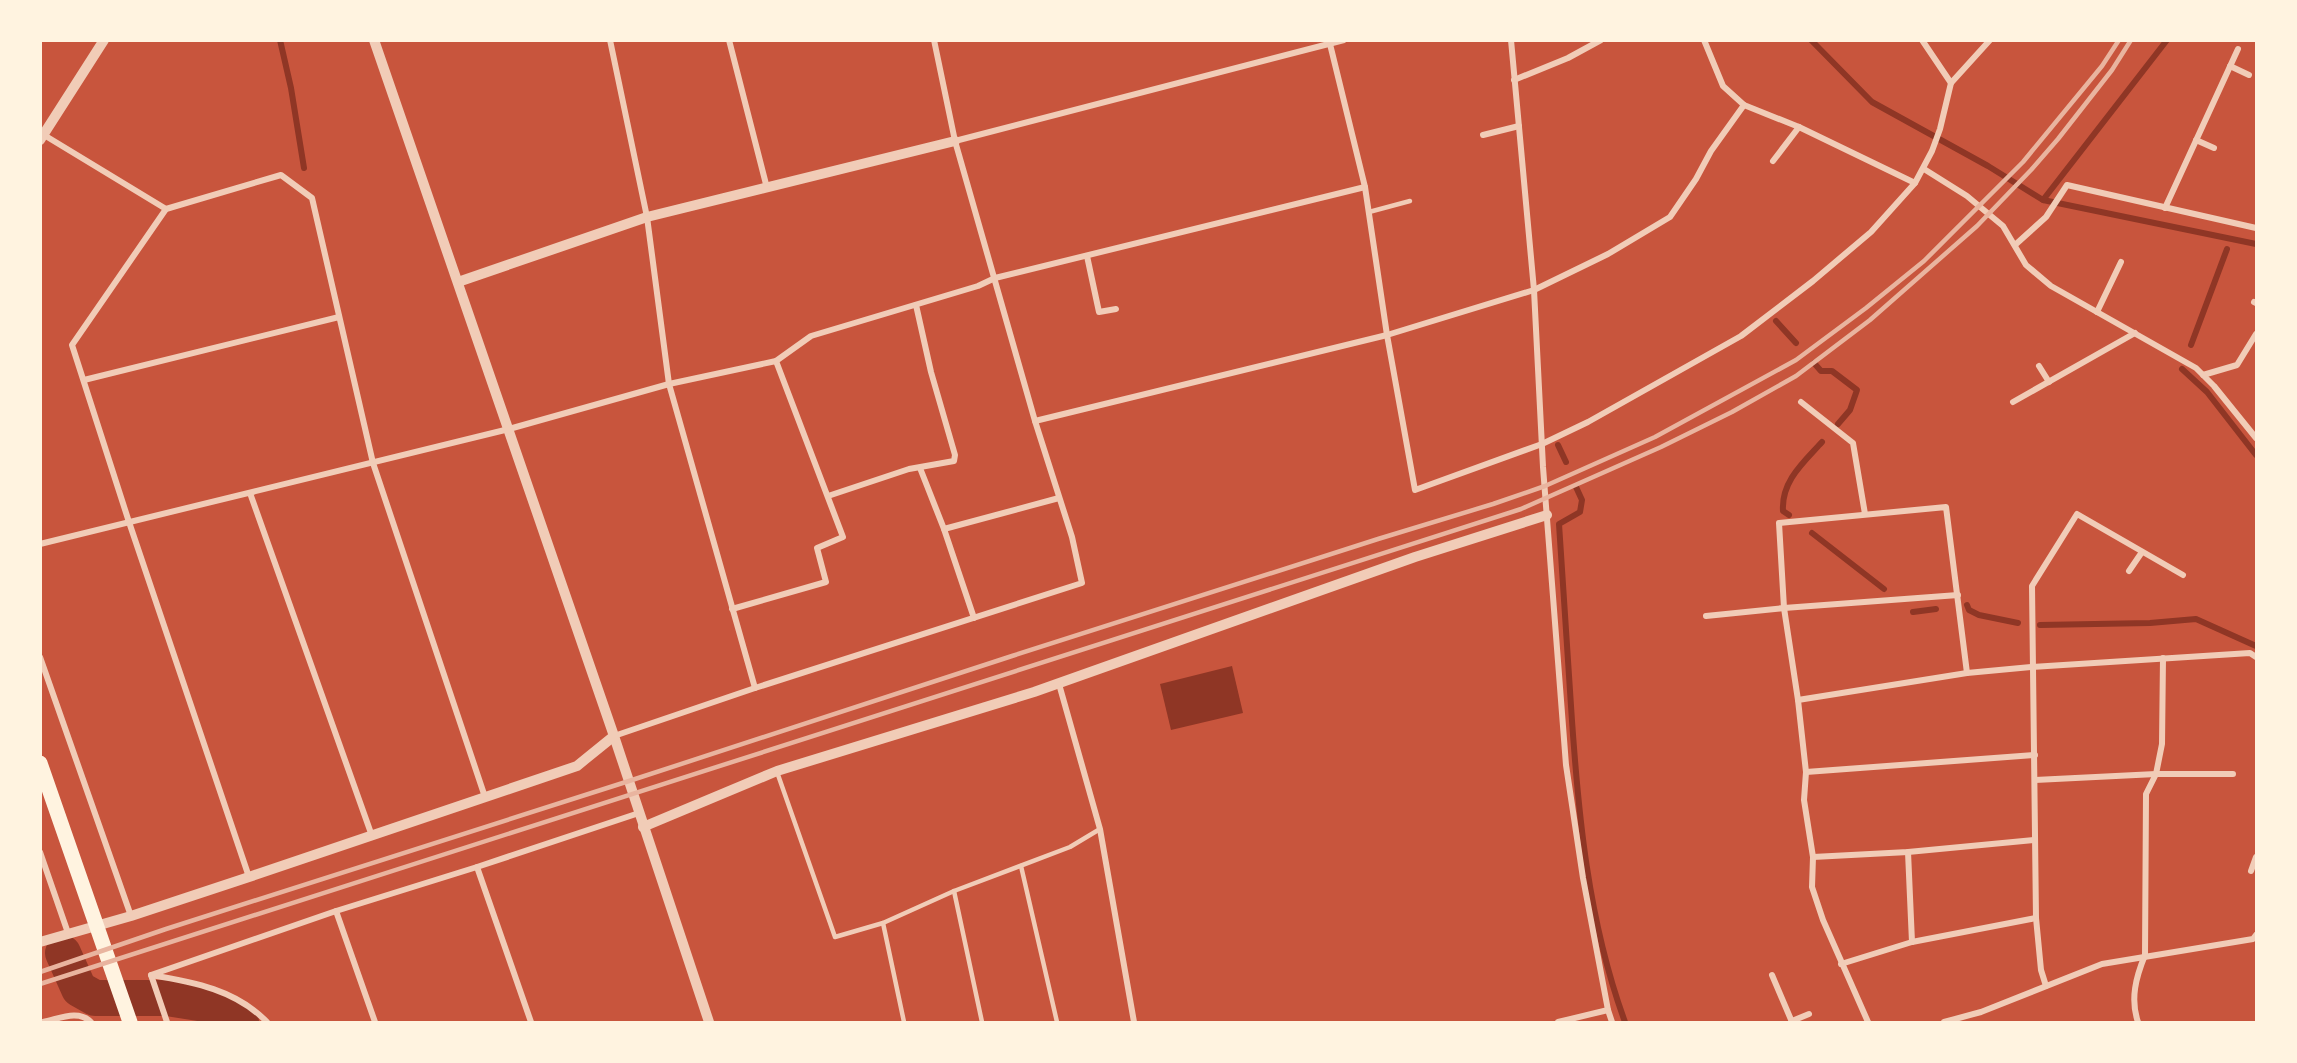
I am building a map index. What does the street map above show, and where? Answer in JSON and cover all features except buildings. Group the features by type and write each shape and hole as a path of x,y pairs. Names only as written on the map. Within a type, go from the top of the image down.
{"main road":[{"path":"40,763 130,1023"}],"street":[{"path":"104,40 42,137 166,209"},
{"path":"374,40 614,736 709,1023"},
{"path":"610,40 647,217 669,384 755,688"},
{"path":"729,40 767,188"},
{"path":"40,942 131,916 486,798 577,766 614,736 755,688 1082,584 1072,537 1035,421 955,141 934,40"},
{"path":"458,282 647,217 955,141 1344,40"},
{"path":"1511,40 1534,290 1542,444 1566,765 1583,878 1612,1023"},
{"path":"1514,80 1568,58 1601,40"},
{"path":"1704,40 1723,86 1744,105 1799,127 1915,183"},
{"path":"1922,40 1952,83"},
{"path":"1330,42 1365,187 1387,335 1414,490 1542,444 1588,423 1741,336 1813,281 1871,232 1915,183 1932,151 1952,83 1990,40"},
{"path":"2165,208 2238,49"},
{"path":"2230,66 2249,75"},
{"path":"1035,421 1387,335 1534,290 1608,254 1670,217 1696,179 1711,151 1744,105"},
{"path":"1483,135 1519,126"},
{"path":"1773,160 1799,127"},
{"path":"2196,140 2214,148"},
{"path":"1923,169 1967,195 2003,225 2026,265 2051,286 2136,333 2203,375 2256,438"},
{"path":"249,877 72,345 166,209 281,175 312,198 373,463 486,798"},
{"path":"2015,245 2046,217 2067,185 2256,228"},
{"path":"40,543 509,429 669,384 776,361 812,336 978,286 994,278 1365,187"},
{"path":"1087,256 1099,312 1116,309"},
{"path":"2097,312 2121,262"},
{"path":"828,496 909,469 954,461 955,455 931,372 916,305"},
{"path":"84,380 339,317"},
{"path":"2013,402 2136,333"},
{"path":"2203,375 2237,365 2256,334"},
{"path":"732,609 826,582 817,548 843,537 776,361"},
{"path":"2039,366 2049,382"},
{"path":"1801,402 1853,443 1865,514"},
{"path":"920,468 944,529 974,618"},
{"path":"250,493 372,836"},
{"path":"944,529 1059,498"},
{"path":"1868,1023 1841,964 1812,886 1812,857 1804,800 1806,772 1784,608 1779,523 1946,507 1967,673"},
{"path":"2046,986 2041,970 2036,918 2035,755 2031,666 2032,586 2077,514 2183,575"},
{"path":"643,827 777,771 1059,684 1415,557 1547,515"},
{"path":"2129,571 2142,552"},
{"path":"1706,616 1958,595"},
{"path":"1798,700 1967,673 2031,666 2250,653 2256,657"},
{"path":"40,657 131,916"},
{"path":"2138,1023 2134,1009 2137,975 2145,955 2146,794 2156,774 2162,744 2163,658"},
{"path":"1059,684 1100,828 1134,1023"},
{"path":"1806,772 2035,755"},
{"path":"2035,780 2156,774 2233,774"},
{"path":"151,975 336,911 639,813"},
{"path":"1812,857 1908,852 2034,840"},
{"path":"40,852 68,933"},
{"path":"1908,852 1912,942"},
{"path":"2251,871 2256,857"},
{"path":"477,867 531,1023"},
{"path":"336,911 375,1023"},
{"path":"1841,964 1912,942 2036,918"},
{"path":"1944,1023 1981,1012 2102,964 2145,955 2253,939 2256,935"},
{"path":"151,975 167,1023"},
{"path":"151,975 201,984 241,1001 267,1023"},
{"path":"1772,975 1792,1022 1809,1014"},
{"path":"1558,1023 1608,1010"},
{"path":"43,1023 75,1015 85,1016 91,1023"}],"lane":[{"path":"1369,212 1410,201"},
{"path":"777,771 835,938 883,923 954,891 1070,847 1100,828"},
{"path":"1021,866 1057,1023"},
{"path":"954,891 982,1023"},
{"path":"883,923 904,1023"}],"shaded area":[{"path":"1232,666 1243,713 1171,730 1160,684"}],"waterway":[{"path":"280,40 291,88 304,168"},
{"path":"1811,40 1872,102 1988,166 2043,200 2256,244"},
{"path":"2043,200 2167,40"},
{"path":"2191,345 2227,249"},
{"path":"1776,321 1796,343"},
{"path":"1814,363 1821,371 1832,371 1857,390 1850,410 1838,424"},
{"path":"2182,369 2207,392 2256,455"},
{"path":"1789,515 1783,511 1783,500 1790,481 1822,442"},
{"path":"1558,445 1566,462"},
{"path":"1576,487 1582,500 1580,512 1559,524 1577,786 1594,906 1612,984 1625,1022"},
{"path":"1812,533 1884,589"},
{"path":"1967,605 1969,610 1979,615 2018,623"},
{"path":"1913,612 1936,609"},
{"path":"2040,625 2150,623 2196,619 2256,646"},
{"path":"63,953 79,989 95,998 167,998 205,1004 241,1022"}],"railway":[{"path":"40,972 166,929 1012,656 1493,504 1545,486 1655,437 1796,360 1924,261 2023,162 2102,66 2119,40"},
{"path":"40,984 1521,509 1661,447 1732,412 1796,376 1870,320 1977,226 2031,170 2112,70 2131,40"}]}
